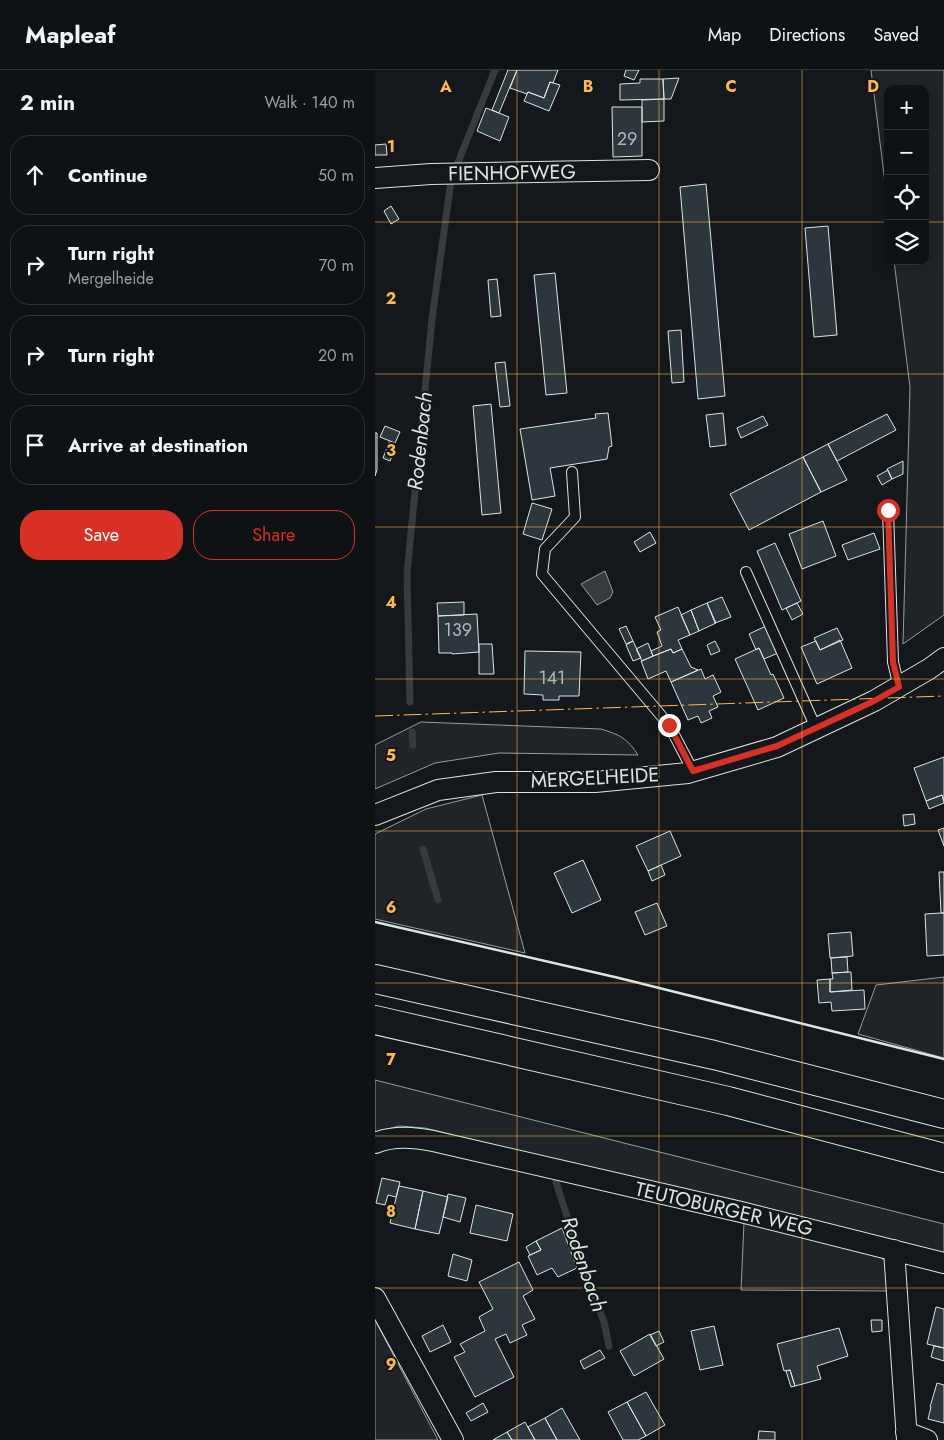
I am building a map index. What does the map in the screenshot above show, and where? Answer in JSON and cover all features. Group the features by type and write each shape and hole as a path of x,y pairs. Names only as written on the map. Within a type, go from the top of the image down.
{"highway":[{"path":"375,979 714,1055 944,1114"},
{"path":"375,1020 728,1101 944,1158"}],"street":[{"name":"FIENHOFWEG","path":"375,178 431,174 649,170"},
{"name":"MERGELHEIDE","path":"375,815 438,790 497,782 595,782 693,771 777,746 874,701 944,658"},
{"name":"TEUTOBURGER WEG","path":"375,1143 408,1136 433,1141 944,1263"},
{"path":"894,1250 907,1436 927,1440"},
{"path":"375,1298 453,1440"}],"lane":[{"path":"572,472 575,517 545,549 542,574 669,725 693,771"},
{"path":"888,510 893,662 899,687"},
{"path":"746,572 816,728"}],"shaded area":[{"path":"871,70 944,70 944,615 903,644 910,387 895,265 929,265 929,85 884,85 884,175"},
{"path":"605,571 613,592 610,598 597,605 581,584"},
{"path":"421,722 601,729 623,738 638,755 499,753 435,763 375,789 375,745"},
{"path":"482,795 525,953 375,919 375,834 426,809"},
{"path":"944,977 944,1058 858,1034 876,985"},
{"path":"375,1080 944,1224 944,1255 425,1128 399,1126 375,1132"},
{"path":"744,1222 870,1250 887,1262 889,1291 741,1290"},
{"path":"375,1320 438,1440 375,1440"}],"building":[{"path":"508,70 517,70 499,113 492,110"},
{"path":"517,70 558,70 553,83 550,82 544,98 510,88"},
{"path":"626,70 639,70 634,80 624,76"},
{"path":"679,78 671,99 664,99 663,79"},
{"path":"640,79 663,79 664,99 620,100 620,84 640,83"},
{"path":"550,82 560,85 549,111 524,101 528,92 544,98"},
{"path":"664,99 664,121 642,122 642,100"},
{"path":"612,107 642,107 642,156 613,157"},
{"path":"486,108 509,117 500,141 477,131"},
{"path":"386,144 387,155 375,155 375,145"},
{"path":"706,184 725,396 698,399 680,187"},
{"path":"391,206 399,219 391,224 384,211"},
{"path":"828,226 837,335 814,337 805,228"},
{"path":"555,273 567,393 546,395 534,275"},
{"path":"497,279 501,316 491,317 488,280"},
{"path":"681,330 684,382 672,383 668,331"},
{"path":"505,362 510,406 500,407 495,363"},
{"path":"491,404 501,513 482,515 473,406"},
{"path":"608,413 612,446 609,447 607,459 550,468 555,496 532,500 520,429 596,418 595,414"},
{"path":"723,413 726,445 710,447 706,415"},
{"path":"887,414 896,430 837,461 828,444"},
{"path":"763,416 768,425 741,438 737,428"},
{"path":"385,426 400,432 395,443 380,437"},
{"path":"375,433 377,433 377,470 375,476"},
{"path":"389,442 396,445 390,461 383,458"},
{"path":"828,444 847,480 821,492 803,457"},
{"path":"803,457 821,492 749,530 730,494"},
{"path":"903,461 903,474 892,479 887,469"},
{"path":"888,470 892,479 882,485 877,476"},
{"path":"532,503 552,509 542,540 523,534"},
{"path":"823,521 836,556 802,569 789,534"},
{"path":"650,532 656,543 640,552 634,542"},
{"path":"874,533 880,549 848,560 842,545"},
{"path":"775,543 801,601 782,610 757,551"},
{"path":"722,597 731,617 715,623 707,603"},
{"path":"464,602 464,615 438,616 437,603"},
{"path":"707,603 716,623 699,631 691,610"},
{"path":"797,603 803,614 792,620 786,608"},
{"path":"678,607 690,635 678,640 682,649 673,653 671,649 653,656 651,651 662,646 657,632 661,630 655,617"},
{"path":"691,610 699,631 690,635 681,615"},
{"path":"477,614 479,652 439,653 438,616"},
{"path":"626,626 633,641 626,644 619,629"},
{"path":"766,626 778,653 764,659 759,648 756,650 749,634"},
{"path":"837,628 843,640 820,650 814,638"},
{"path":"840,640 852,668 817,684 801,647 816,641 820,650"},
{"path":"633,641 641,658 633,661 626,645"},
{"path":"715,641 720,651 711,655 707,645"},
{"path":"648,643 653,656 642,661 636,649"},
{"path":"479,644 492,644 494,674 479,674"},
{"path":"759,648 784,698 758,710 735,659"},
{"path":"671,649 673,653 682,649 691,667 698,670 671,682 666,671 648,679 641,661"},
{"path":"525,651 581,652 579,696 559,696 559,700 543,700 543,695 524,694"},
{"path":"701,669 705,679 713,675 721,692 713,696 718,707 709,711 712,718 701,723 698,716 688,720 671,682"},
{"path":"944,757 944,800 942,795 926,801 914,768"},
{"path":"942,795 944,803 929,809 926,801"},
{"path":"914,814 915,824 904,826 903,815"},
{"path":"944,828 944,846 938,830"},
{"path":"670,831 681,856 648,871 636,846"},
{"path":"583,860 601,900 572,913 554,873"},
{"path":"661,865 665,875 652,881 648,871"},
{"path":"939,872 944,872 944,913 941,913"},
{"path":"657,903 667,926 645,935 635,912"},
{"path":"944,913 944,955 927,956 925,914"},
{"path":"851,932 853,956 830,958 828,934"},
{"path":"847,957 848,972 832,973 831,958"},
{"path":"851,972 852,990 830,992 830,979 833,979 832,973"},
{"path":"830,979 830,992 864,990 865,1009 832,1011 831,1002 819,1003 817,980"},
{"path":"382,1178 400,1182 396,1197 388,1195 385,1205 376,1203"},
{"path":"399,1186 423,1191 415,1229 390,1223"},
{"path":"423,1191 448,1197 439,1234 415,1229"},
{"path":"448,1194 466,1198 460,1222 443,1217"},
{"path":"476,1205 513,1214 507,1241 470,1233"},
{"path":"562,1228 577,1268 558,1277 552,1268 537,1275 528,1256 541,1250 536,1241"},
{"path":"536,1241 541,1250 530,1255 526,1247"},
{"path":"453,1254 472,1260 467,1281 448,1276"},
{"path":"519,1262 533,1290 523,1296 535,1319 522,1325 527,1335 510,1343 506,1334 495,1339 514,1377 475,1397 454,1357 465,1352 460,1344 485,1331 479,1317 493,1309 479,1282"},
{"path":"936,1307 944,1309 944,1348 927,1344"},
{"path":"871,1320 882,1320 882,1331 872,1332"},
{"path":"443,1325 451,1342 430,1352 422,1336"},
{"path":"714,1326 723,1365 700,1370 691,1331"},
{"path":"839,1328 848,1356 817,1366 821,1379 795,1386 790,1370 784,1371 777,1344"},
{"path":"659,1331 664,1342 656,1346 650,1335"},
{"path":"650,1334 664,1359 634,1376 620,1351"},
{"path":"934,1346 944,1348 944,1361 931,1357"},
{"path":"600,1350 605,1358 584,1369 580,1361"},
{"path":"790,1370 795,1386 791,1387 786,1371"},
{"path":"937,1383 944,1385 944,1423 928,1419"},
{"path":"646,1392 665,1425 646,1436 627,1402"},
{"path":"627,1402 646,1436 638,1440 623,1440 608,1412"},
{"path":"483,1403 488,1412 471,1421 466,1413"},
{"path":"562,1408 580,1440 557,1440 545,1418"},
{"path":"545,1418 557,1440 535,1440 528,1427"},
{"path":"525,1422 535,1440 512,1440 507,1432"},
{"path":"759,1431 775,1432 775,1440 758,1440"},
{"path":"507,1432 512,1440 493,1440"}],"waterway":[{"name":"Rodenbach","path":"457,165 495,70"},
{"name":"Rodenbach","path":"410,702 407,573 432,319 451,181"},
{"name":"Rodenbach","path":"412,732 413,745"},
{"name":"Rodenbach","path":"423,849 438,900"},
{"name":"Rodenbach","path":"556,1182 585,1272 604,1322 609,1346"}],"wall":[{"path":"375,922 619,978 944,1059"}],"power":[{"path":"375,716 944,696"}],"route":[{"path":"669,725 693,771 777,746 874,701 899,687 893,662 888,510"}]}
